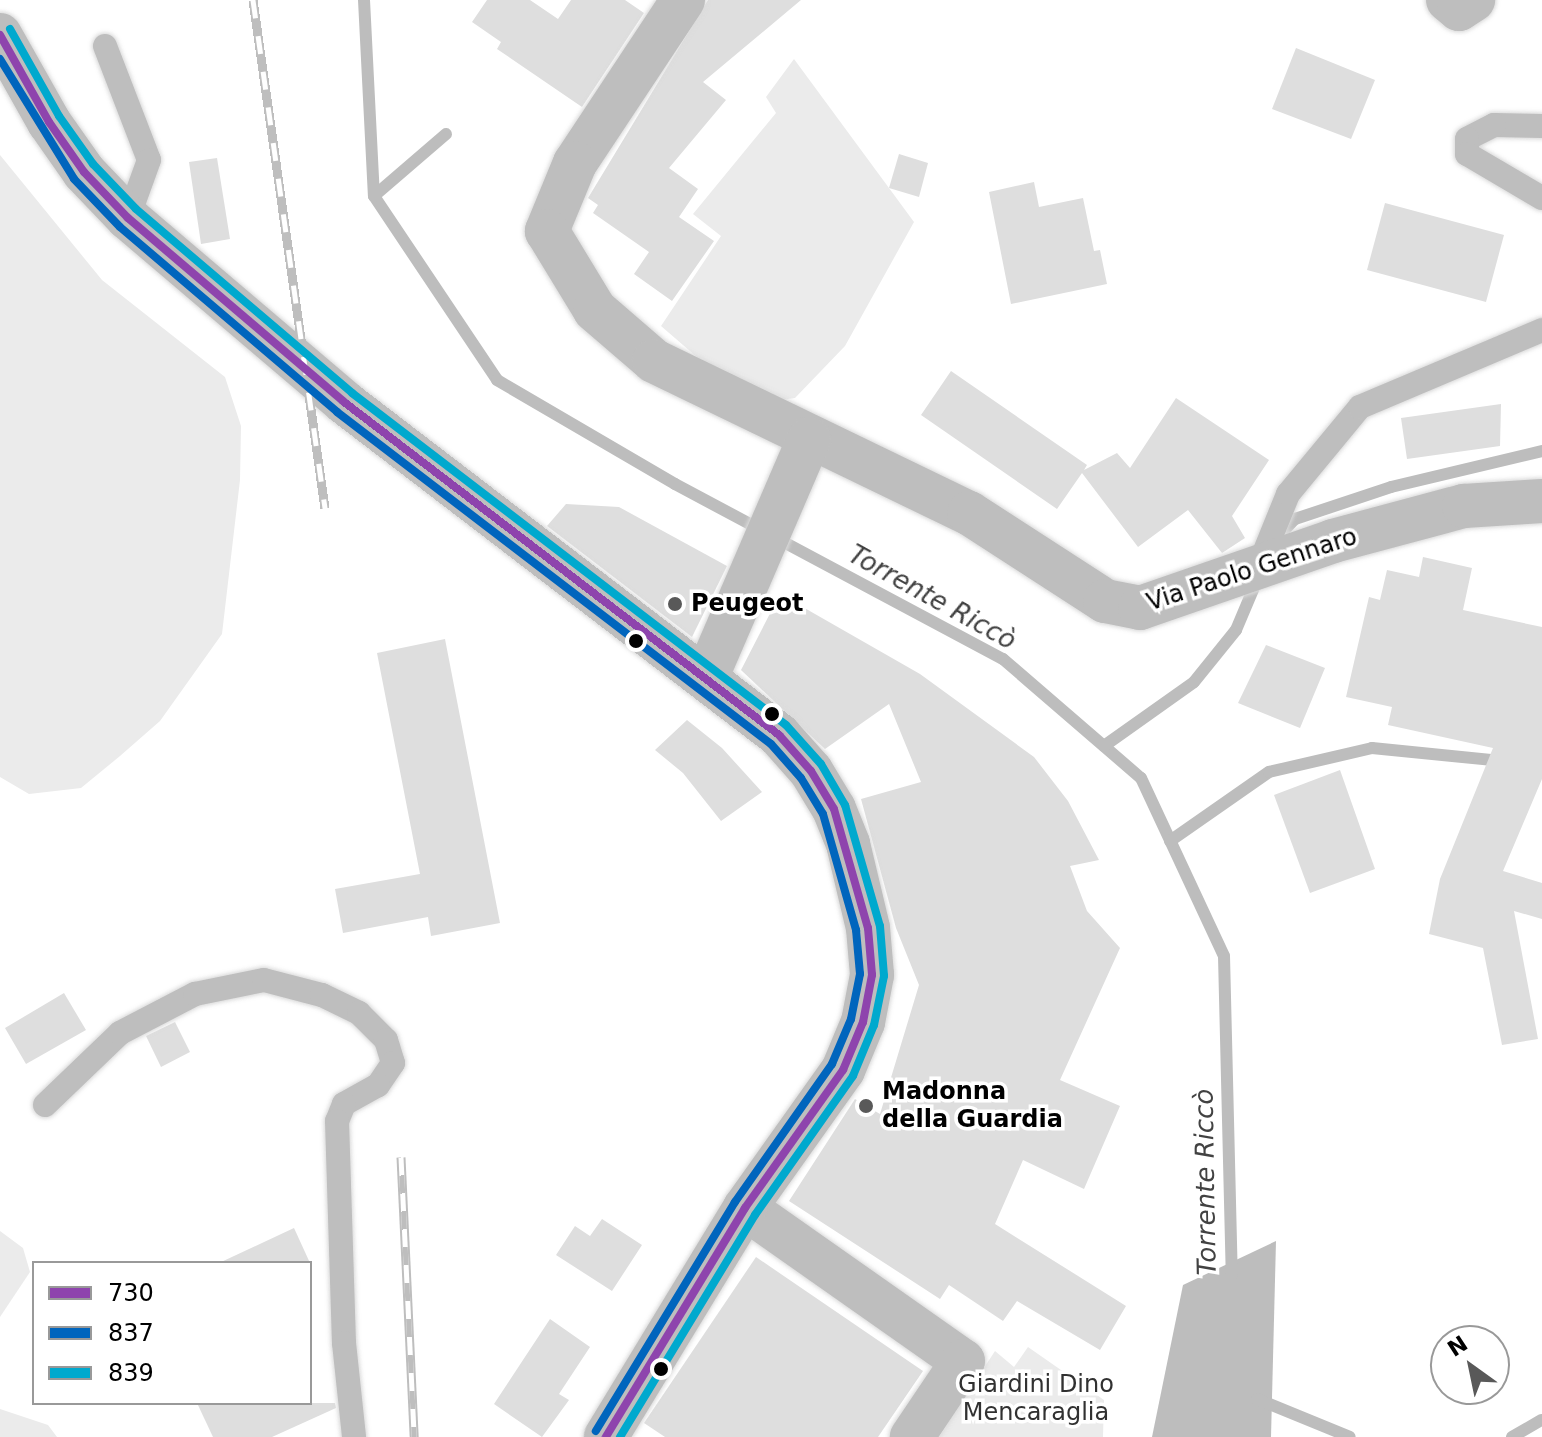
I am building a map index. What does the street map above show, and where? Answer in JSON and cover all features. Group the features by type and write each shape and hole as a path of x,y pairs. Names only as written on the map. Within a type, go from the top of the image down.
{"street":[{"name":"Via Paolo Gennaro","path":"683,0 575,163 547,231 595,310 654,361 805,449 969,513 1105,601 1140,608 1333,541 1464,506 1542,501"},
{"path":"1448,0 1459,9 1473,0"},
{"path":"0,35 49,122 84,172 128,218 344,402 707,676 779,735 811,771 834,809 858,881 872,975 863,1022 843,1070 745,1208 606,1437"},
{"path":"707,676 805,449"},
{"path":"745,1208 963,1361 912,1437"}],"lane":[{"path":"105,46 149,160 128,218"},
{"path":"1542,126 1494,125 1467,139 1467,154 1542,198"},
{"path":"1258,568 1288,494 1360,407 1542,330"},
{"path":"45,1105 120,1033 195,994 264,980 322,995 359,1013 386,1040 393,1063 378,1085 344,1104 337,1121 344,1343 354,1437"}],"green space":[{"path":"794,59 914,222 845,346 795,398 767,402 705,364 661,326 721,236 693,214 776,113 766,97"},
{"path":"0,155 102,280 225,377 241,426 240,480 222,634 160,721 120,756 81,788 29,794 0,777"},
{"path":"0,1231 23,1248 30,1272 0,1317"},
{"name":"Giardini Dino Mencaraglia","path":"1028,1347 1104,1400 1103,1437 939,1437 995,1351 1014,1367"},
{"path":"0,1409 48,1425 57,1437 0,1437"}],"shaded area":[{"path":"1276,1241 1271,1437 1152,1437 1183,1285"}],"building":[{"path":"487,0 530,0 558,19 571,0 625,0 644,13 582,107 497,49 501,42 472,22"},
{"path":"708,0 801,0 703,82 726,100 669,168 698,189 679,217 714,241 672,301 634,274 649,252 593,213 598,205 588,198"},
{"path":"1296,48 1375,80 1351,139 1272,109"},
{"path":"899,154 928,163 919,197 889,188"},
{"path":"217,158 230,239 201,244 189,162"},
{"path":"1034,182 1039,207 1083,198 1094,251 1100,250 1107,284 1011,304 989,192"},
{"path":"1385,203 1504,235 1486,302 1367,270"},
{"path":"951,371 1087,465 1084,470 1117,453 1130,468 1176,398 1269,460 1232,516 1245,538 1222,553 1188,510 1138,547 1082,473 1057,509 921,415"},
{"path":"1501,404 1500,446 1407,459 1401,418"},
{"name":"Peugeot","path":"566,504 619,507 727,566 692,637 547,526"},
{"path":"1423,557 1472,568 1463,610 1542,627 1542,779 1503,871 1542,883 1542,919 1514,911 1538,1039 1502,1045 1483,948 1429,934 1440,879 1493,748 1388,725 1392,707 1346,697 1369,597 1380,600 1387,570 1419,577"},
{"path":"780,594 920,674 1034,757 1068,801 1099,860 1070,866 1087,911 1120,948 1060,1080 1120,1106 1084,1189 1023,1160 995,1224 1126,1306 1100,1350 1017,1301 1003,1321 949,1285 940,1299 789,1201 855,1099 880,1114 919,985 896,928 861,799 921,782 889,704 825,749 741,670"},
{"path":"445,639 500,923 431,936 428,917 343,933 335,889 420,874 377,653"},
{"path":"1266,645 1325,668 1300,728 1238,703"},
{"path":"687,720 722,748 762,792 721,821 683,773 655,750"},
{"path":"1340,770 1375,869 1310,893 1274,795"},
{"path":"64,993 86,1030 26,1064 5,1028"},
{"path":"175,1022 190,1052 161,1067 146,1036"},
{"path":"602,1219 642,1245 612,1291 556,1255 575,1226 590,1236"},
{"path":"294,1228 309,1261 223,1261"},
{"path":"756,1257 923,1371 878,1437 665,1437 644,1423"},
{"path":"550,1319 590,1347 559,1394 569,1400 542,1437 494,1404"},
{"path":"335,1403 336,1408 272,1437 213,1437 198,1405"}],"waterway":[{"name":"Torrente Riccò","path":"364,0 374,196 497,380 675,484 1003,659 1141,778 1224,956 1232,1275"},
{"path":"374,196 446,134"},
{"path":"1278,537 1295,519 1391,487 1542,451"},
{"path":"1104,746 1194,682 1236,630 1258,578"},
{"path":"1170,841 1269,772 1372,748 1503,761"},
{"path":"1257,1399 1350,1437"},
{"path":"1512,1437 1542,1420"}],"railway":[{"path":"253,0 325,508"},
{"path":"401,1157 414,1437"}],"transit line":[{"name":"839","path":"10,29 59,116 93,164 136,209 352,393 786,725 821,764 845,805 880,926 884,976 874,1025 853,1076 755,1215 620,1437"},
{"name":"730","path":"0,35 49,122 84,172 128,218 344,402 779,735 811,771 834,809 868,928 872,975 863,1022 843,1070 745,1208 606,1437"},
{"name":"837","path":"0,59 74,179 120,227 337,412 771,744 801,778 823,814 856,930 860,974 851,1019 832,1064 735,1202 596,1431"}],"place":[{"name":"Peugeot","path":"675,604"},
{"name":"Madonna della Guardia","path":"866,1106"}]}
